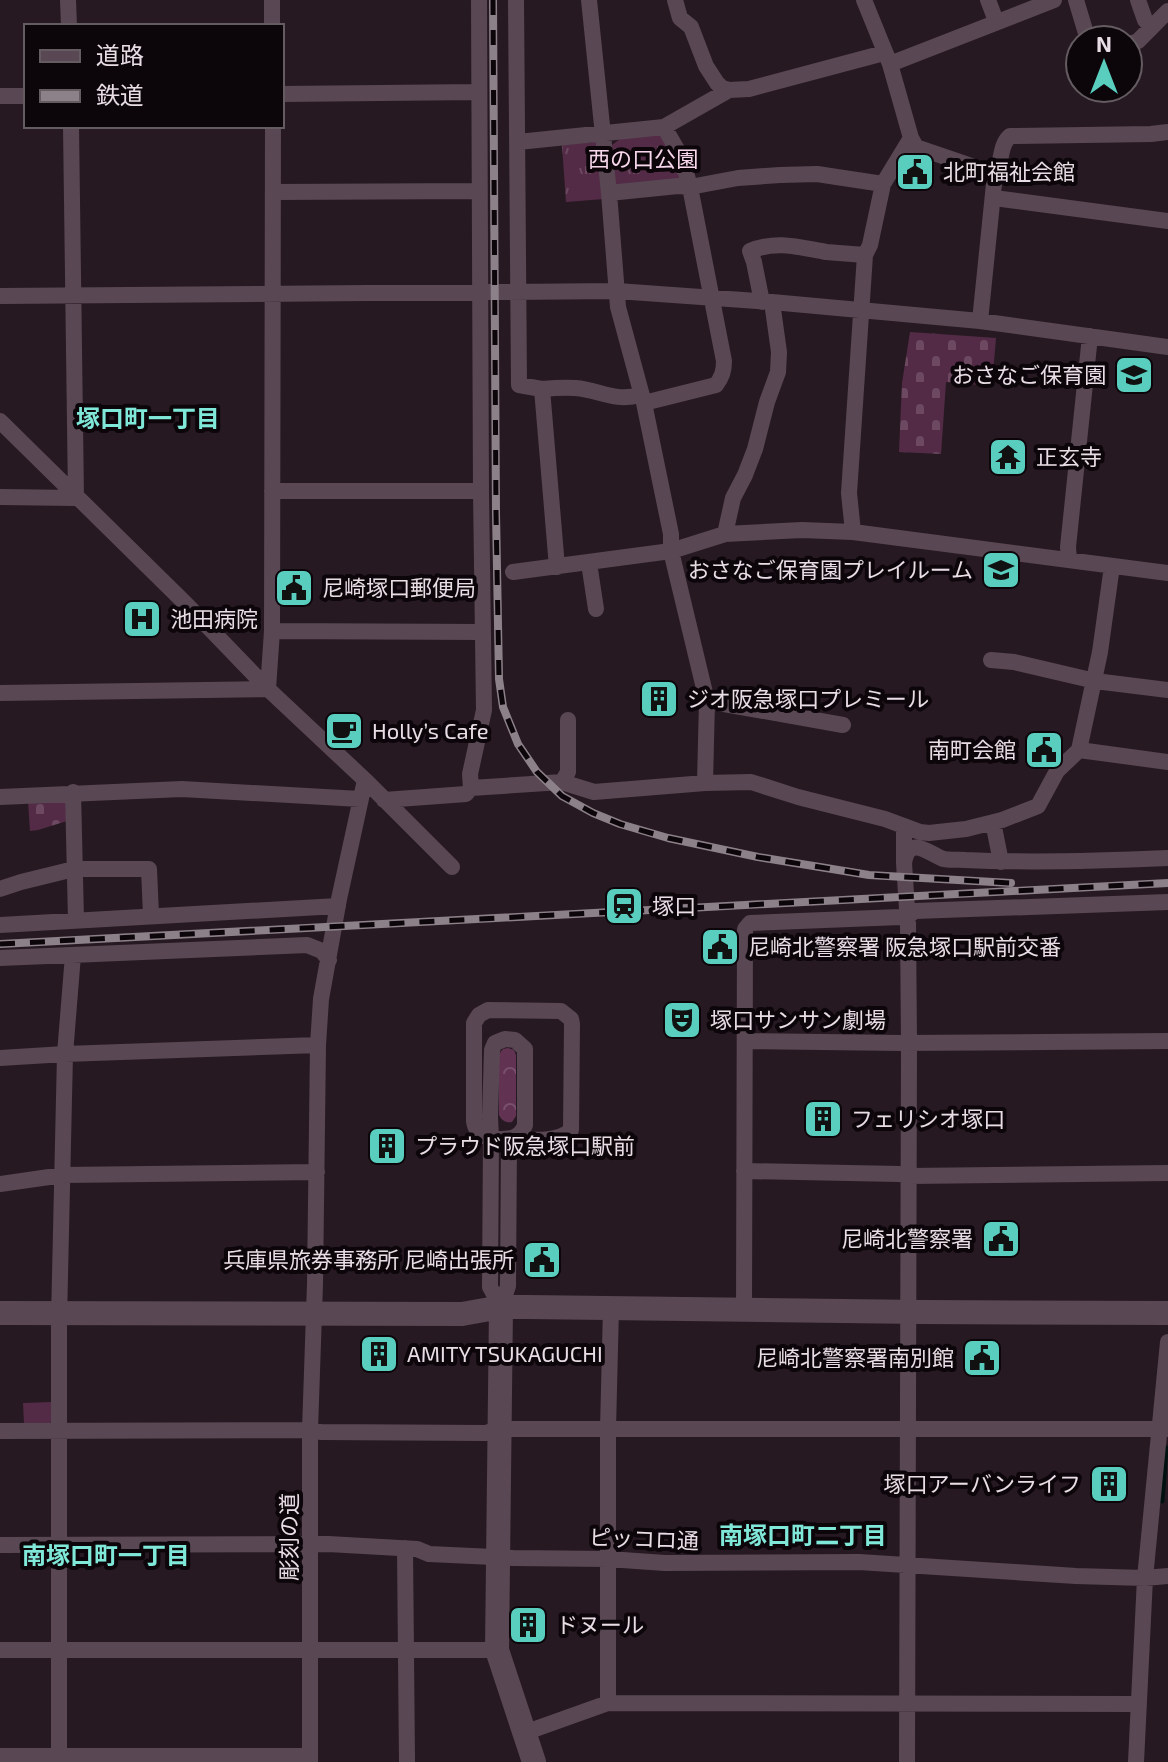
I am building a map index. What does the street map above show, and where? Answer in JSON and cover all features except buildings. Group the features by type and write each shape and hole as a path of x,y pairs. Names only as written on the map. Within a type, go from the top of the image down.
{"street":[{"path":"68,0 69,24"},
{"path":"272,0 272,24"},
{"path":"384,800 466,794 471,788 470,774 484,710 479,0"},
{"path":"516,0 519,385 542,389 577,388 604,396 643,399 716,385 721,378 724,361 690,187 682,158 664,127"},
{"path":"589,0 618,307 643,399 671,534 671,551 707,701 705,783"},
{"path":"675,0 680,18 691,27 706,66 717,83 729,90 749,89 887,58 1054,0"},
{"path":"864,0 916,147 995,174"},
{"path":"988,0 996,21"},
{"path":"1076,0 1083,24"},
{"path":"1138,0 1145,20 1152,27"},
{"path":"1144,35 1168,11"},
{"path":"518,142 664,127 729,90"},
{"path":"284,94 479,92"},
{"path":"0,96 24,96"},
{"path":"71,128 76,498"},
{"path":"268,689 272,631 273,128"},
{"path":"980,321 995,174 1000,165 1003,143 1010,136 1168,132"},
{"path":"853,532 849,493 865,255 883,184 911,138"},
{"path":"609,193 690,187 738,178 780,175 817,174 883,184"},
{"path":"273,192 479,191"},
{"path":"994,198 1168,221"},
{"path":"725,534 733,498 755,449 778,372 779,352 750,251 765,245 802,246 865,255"},
{"path":"0,296 617,291 980,321 1168,347"},
{"path":"1069,560 1090,336"},
{"path":"542,389 557,567"},
{"path":"0,421 268,689 452,867"},
{"path":"272,491 481,491"},
{"path":"0,497 76,498"},
{"path":"513,572 671,551 725,534 802,530 853,532 1168,573"},
{"path":"589,563 596,609"},
{"path":"471,788 562,782 594,792 751,782 885,819 920,832 944,832 993,822 1038,806 1057,771 1079,750 1095,681 1112,566"},
{"path":"272,631 482,632"},
{"path":"991,660 1014,662 1095,681 1168,690"},
{"path":"0,693 268,689"},
{"path":"707,701 843,725"},
{"path":"562,782 568,772 568,720"},
{"path":"1079,750 1168,762"},
{"name":"彫刻の道","path":"310,1759 310,1430 318,1045 321,999 365,780"},
{"path":"0,797 182,789 360,799"},
{"path":"73,792 76,920"},
{"path":"993,822 1001,862"},
{"path":"904,826 909,1043 907,1762"},
{"path":"944,832 937,844 944,860"},
{"path":"904,863 907,854 914,848 924,848 944,860 1001,862 1168,858"},
{"path":"0,889 74,869 149,869 151,915"},
{"path":"744,1310 745,929 750,923 908,916 915,911 1168,902"},
{"path":"0,925 338,906"},
{"path":"0,958 307,945 322,951 329,960"},
{"path":"59,1759 60,1313 65,1054 73,955"},
{"path":"488,1010 561,1011 571,1019 572,1024 571,1130 555,1139 491,1139 480,1134 474,1126 474,1023 479,1015 488,1010"},
{"path":"501,1307 490,1287 492,1050 495,1043 510,1039 519,1042 525,1049 525,1125 521,1134 509,1139"},
{"path":"745,1041 1168,1041"},
{"path":"0,1058 318,1045"},
{"path":"509,1139 508,1286 501,1307 497,1650 534,1762"},
{"path":"744,1171 909,1176 1168,1173"},
{"path":"0,1184 63,1175 317,1172"},
{"path":"0,1313 462,1314 501,1307 1168,1313"},
{"path":"608,1703 611,1307"},
{"path":"1136,1762 1139,1704 1157,1577 1168,1342"},
{"path":"0,1431 486,1433 499,1429 1163,1429"},
{"name":"ピッコロ通","path":"0,1545 328,1544 498,1557 665,1563 859,1562 1063,1576 1157,1577"},
{"path":"405,1548 407,1762"},
{"path":"0,1650 497,1650"},
{"path":"524,1733 608,1703 1139,1704"},
{"path":"0,1756 59,1759 310,1759"}],"green space":[{"name":"西の口公園","path":"658,135 665,139 682,176 678,179 617,185 614,182 612,145 620,139"},
{"name":"西の口公園","path":"595,142 598,145 604,199 566,202 562,145"},
{"path":"910,332 996,338 993,373 982,374 980,385 946,382 941,454 899,452 902,383"},
{"path":"67,799 67,821 30,831 28,801"},
{"path":"508,1048 514,1050 516,1055 516,1116 512,1122 506,1122 499,1115 499,1054"},
{"path":"52,1402 53,1421 48,1424 24,1424 23,1403"}],"waterway":[{"path":"1162,1501 1166,1448"}],"railway":[{"path":"493,0 499,679 503,707 518,744 537,772 562,796 620,824 668,838 869,875 1011,883"},
{"path":"0,944 1168,883"}],"place":[{"name":"北町福祉会館","path":"915,172"},
{"name":"おさなご保育園","path":"1134,375"},
{"name":"正玄寺","path":"1008,457"},
{"name":"おさなご保育園プレイルーム","path":"1001,570"},
{"name":"尼崎塚口郵便局","path":"294,588"},
{"name":"池田病院","path":"142,619"},
{"name":"ジオ阪急塚口プレミール","path":"659,699"},
{"name":"Holly’s Cafe","path":"344,731"},
{"name":"南町会館","path":"1044,750"},
{"name":"塚口","path":"624,906"},
{"name":"尼崎北警察署 阪急塚口駅前交番","path":"720,947"},
{"name":"塚口サンサン劇場","path":"682,1020"},
{"name":"フェリシオ塚口","path":"823,1119"},
{"name":"プラウド阪急塚口駅前","path":"387,1146"},
{"name":"尼崎北警察署","path":"1001,1239"},
{"name":"兵庫県旅券事務所 尼崎出張所","path":"542,1260"},
{"name":"AMITY TSUKAGUCHI","path":"379,1354"},
{"name":"尼崎北警察署南別館","path":"982,1358"},
{"name":"塚口アーバンライフ","path":"1109,1484"},
{"name":"ドヌール","path":"528,1625"}],"district":[{"name":"塚口町一丁目","path":"148,419"},
{"name":"南塚口町二丁目","path":"803,1536"},
{"name":"南塚口町一丁目","path":"106,1556"}]}
